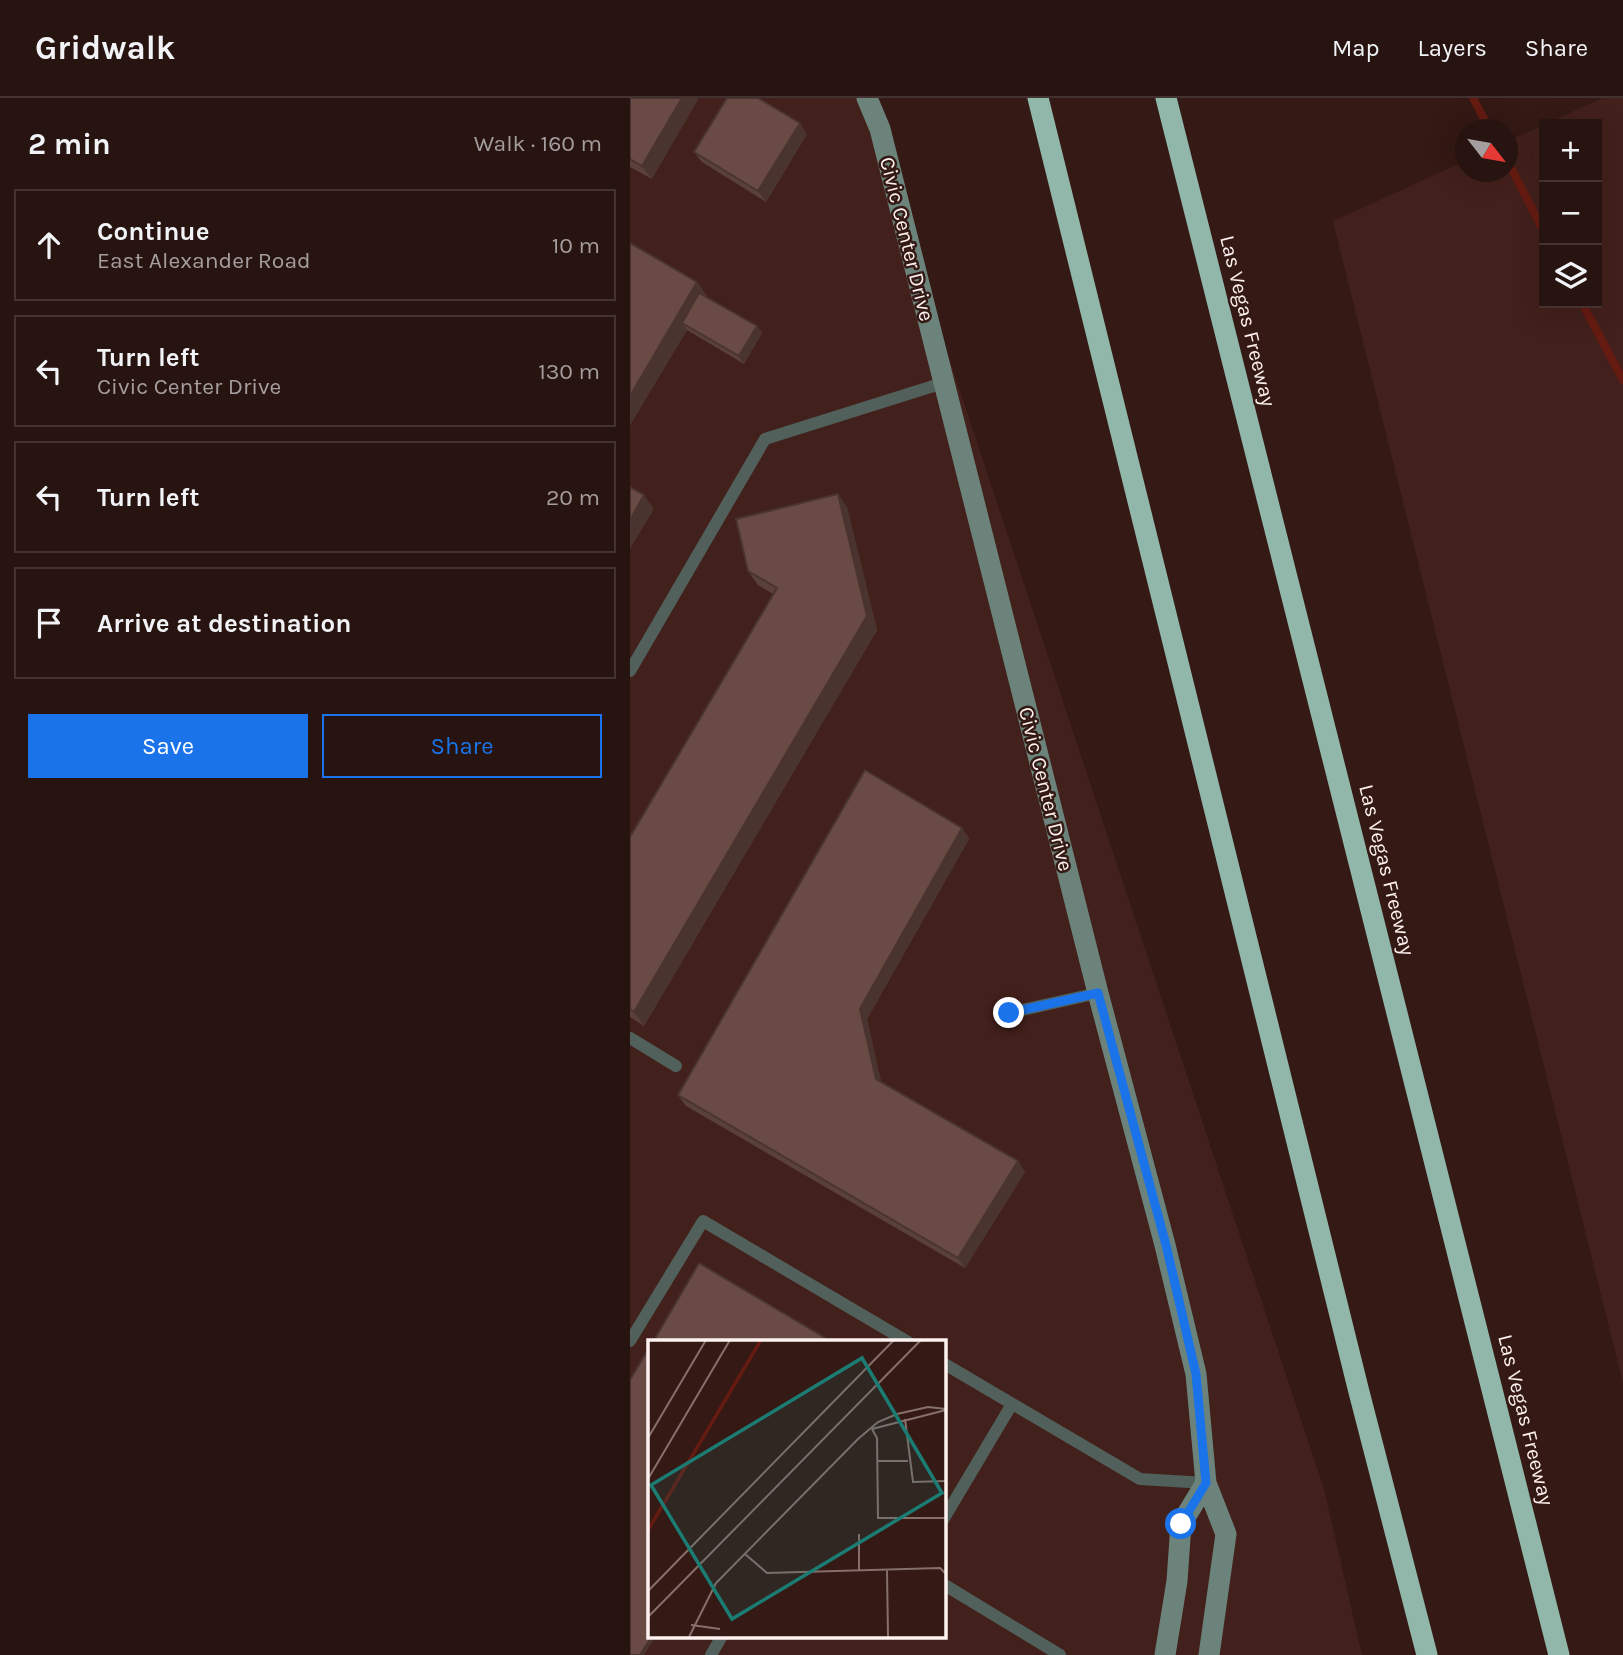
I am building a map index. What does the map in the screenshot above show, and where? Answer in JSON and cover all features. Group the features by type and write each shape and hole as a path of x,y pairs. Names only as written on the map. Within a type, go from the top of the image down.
{"highway":[{"path":"1038,98 1359,1392 1427,1655"},
{"name":"Las Vegas Freeway","path":"1166,98 1559,1655"}],"street":[{"name":"Civic Center Drive","path":"867,98 880,129 1098,993 1166,1245 1196,1374 1206,1483 1226,1534 1209,1655"},
{"path":"1164,1655 1177,1581 1181,1524 1206,1483"}],"lane":[{"path":"630,671 765,439 943,383"},
{"path":"1009,1013 1098,993"},
{"path":"630,1038 677,1066"},
{"path":"630,1341 703,1221 905,1340"},
{"path":"945,1364 1140,1479 1206,1483"},
{"path":"945,1517 1012,1404"},
{"path":"945,1585 1060,1655"},
{"path":"711,1655 721,1638"}],"shaded area":[{"path":"630,98 863,98 1324,1489 1362,1655 630,1655"},
{"path":"1603,98 1623,98 1623,1383 1333,221 1455,166 1455,182 1518,182 1518,137 1539,127 1539,308 1602,308 1602,119 1556,119"}],"building":[{"path":"630,98 682,98 642,166 630,159"},
{"path":"727,98 758,98 800,123 758,191 694,152"},
{"path":"630,243 697,282 630,396"},
{"path":"699,293 757,326 739,356 682,323"},
{"path":"630,487 644,495 630,520"},
{"path":"838,494 867,616 634,1012 630,1009 630,837 777,588 748,571 736,519"},
{"path":"865,770 962,828 860,1009 876,1079 1018,1161 958,1258 678,1095"},
{"path":"699,1263 829,1340 654,1340"},
{"path":"648,1350 648,1638 651,1638 640,1655 630,1655 630,1380"}],"waterway":[{"path":"1473,98 1484,119"},
{"path":"1518,181 1539,222"},
{"path":"1585,308 1623,380"}],"route":[{"path":"1009,1013 1098,993 1166,1245 1196,1374 1206,1483 1181,1524"}]}
